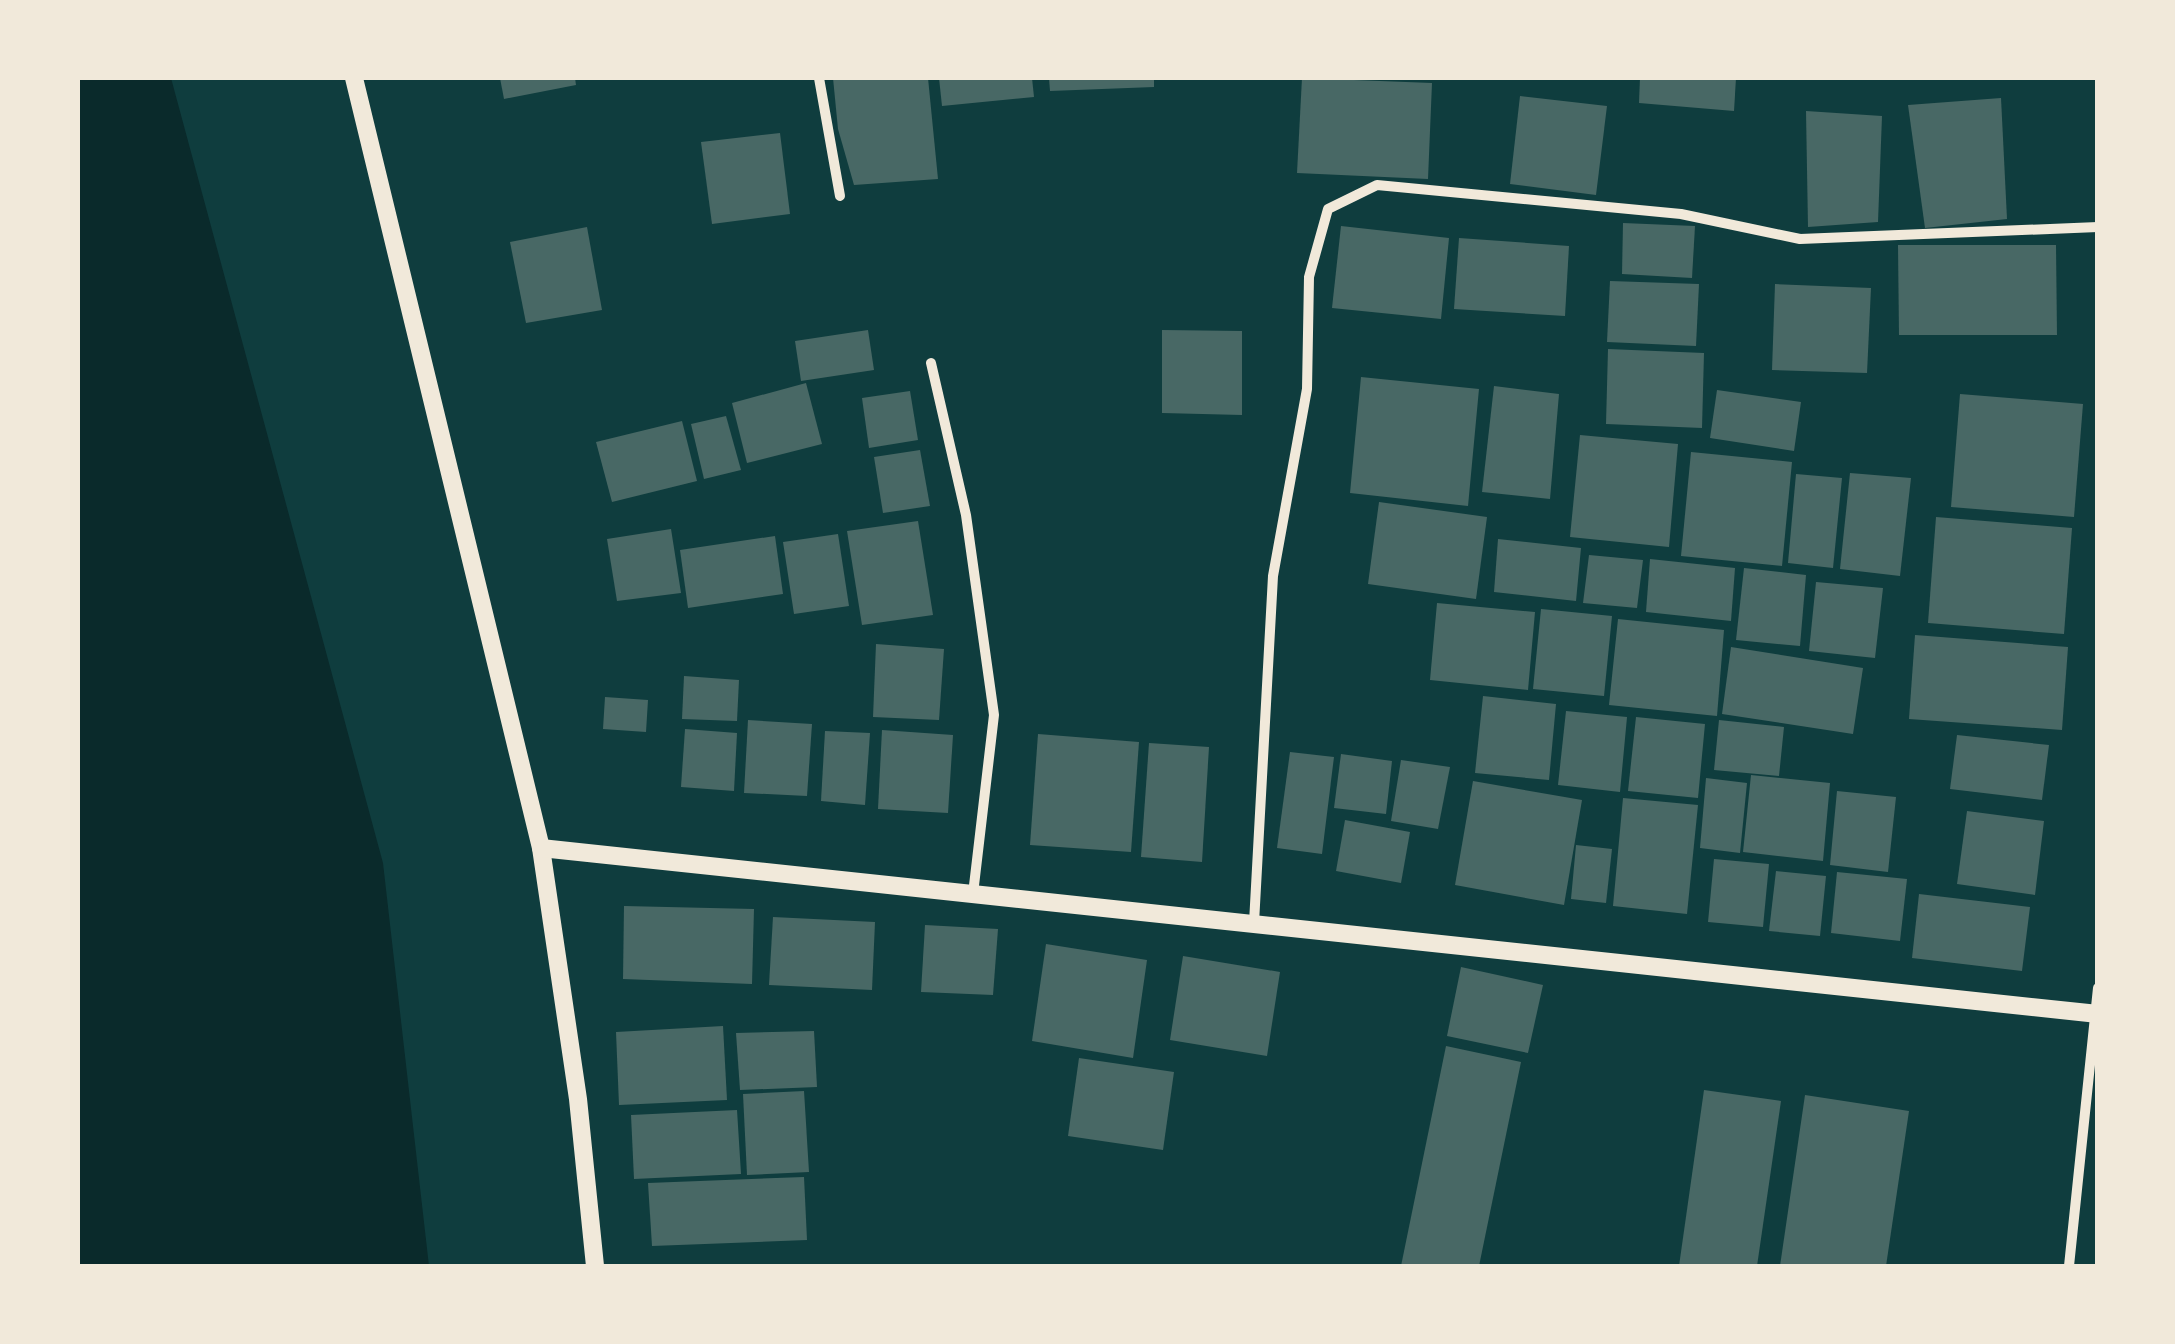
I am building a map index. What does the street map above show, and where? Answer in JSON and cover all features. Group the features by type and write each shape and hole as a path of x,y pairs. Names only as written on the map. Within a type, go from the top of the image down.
{"street":[{"path":"354,78 541,848 578,1099 594,1266"},
{"path":"820,78 840,196"},
{"path":"1254,923 1273,576 1307,389 1310,277 1328,209 1378,186 1680,214 1800,239 2098,227"},
{"path":"931,363 966,515 994,715 972,894"},
{"path":"541,848 2096,1014"},
{"path":"2069,1266 2098,988"}],"water":[{"path":"78,78 171,78 383,863 429,1266 78,1266"}],"building":[{"path":"500,78 575,78 576,85 504,99"},
{"path":"833,78 928,78 938,179 854,185 838,129"},
{"path":"939,78 1032,78 1034,97 942,106"},
{"path":"1049,78 1154,78 1154,87 1050,91"},
{"path":"1302,78 1432,83 1428,179 1297,173"},
{"path":"1640,78 1736,78 1734,111 1639,103"},
{"path":"1520,96 1607,106 1596,195 1510,184"},
{"path":"2001,98 2007,219 1925,228 1908,105"},
{"path":"1806,111 1882,116 1878,222 1808,227"},
{"path":"780,133 790,214 712,224 701,142"},
{"path":"1623,223 1695,226 1692,278 1622,274"},
{"path":"1341,226 1449,238 1441,319 1332,308"},
{"path":"587,227 602,310 526,323 510,242"},
{"path":"1459,238 1569,246 1565,316 1454,309"},
{"path":"1898,245 2056,245 2057,335 1899,335"},
{"path":"1610,281 1699,284 1696,346 1607,342"},
{"path":"1775,284 1871,288 1867,373 1772,370"},
{"path":"868,330 874,370 801,381 795,341"},
{"path":"1162,330 1242,331 1242,415 1162,413"},
{"path":"1608,349 1704,353 1702,428 1606,424"},
{"path":"1361,377 1479,389 1468,506 1350,493"},
{"path":"806,383 822,444 747,463 732,403"},
{"path":"1494,386 1559,394 1550,499 1482,492"},
{"path":"1717,390 1801,402 1794,451 1710,438"},
{"path":"910,391 918,440 869,448 862,398"},
{"path":"1960,394 2083,404 2074,517 1951,507"},
{"path":"726,416 741,470 704,479 691,424"},
{"path":"682,421 697,481 612,502 596,442"},
{"path":"1580,435 1678,444 1669,547 1570,537"},
{"path":"920,450 930,506 883,513 874,457"},
{"path":"1691,452 1792,462 1782,566 1681,556"},
{"path":"1850,473 1911,478 1900,576 1840,569"},
{"path":"1796,474 1842,478 1833,568 1788,563"},
{"path":"1379,502 1487,517 1476,599 1368,584"},
{"path":"1936,517 2072,528 2064,634 1928,623"},
{"path":"918,521 933,615 862,625 847,531"},
{"path":"671,529 681,593 617,601 607,539"},
{"path":"838,534 849,606 794,614 783,542"},
{"path":"775,536 783,594 688,608 680,550"},
{"path":"1498,539 1581,548 1576,601 1494,592"},
{"path":"1589,555 1643,560 1637,608 1583,603"},
{"path":"1650,559 1735,568 1731,621 1646,612"},
{"path":"1744,568 1806,575 1800,646 1736,640"},
{"path":"1816,582 1883,588 1875,658 1809,651"},
{"path":"1437,603 1535,612 1528,690 1430,680"},
{"path":"1541,609 1612,616 1604,696 1533,689"},
{"path":"1618,619 1724,630 1717,716 1609,705"},
{"path":"1915,635 2068,647 2062,730 1909,719"},
{"path":"876,644 944,649 939,720 873,717"},
{"path":"1731,647 1863,668 1853,734 1722,714"},
{"path":"684,676 739,680 737,721 682,719"},
{"path":"1483,696 1556,704 1549,780 1475,773"},
{"path":"605,697 648,700 646,732 603,729"},
{"path":"1566,711 1627,717 1620,792 1558,785"},
{"path":"1636,717 1705,724 1698,798 1628,791"},
{"path":"748,720 812,724 807,796 744,793"},
{"path":"1719,720 1784,727 1779,776 1714,770"},
{"path":"685,729 737,733 734,791 681,787"},
{"path":"882,730 953,735 948,813 878,809"},
{"path":"825,731 870,733 865,805 821,801"},
{"path":"1038,734 1139,742 1131,852 1030,845"},
{"path":"1957,735 2049,745 2042,800 1950,789"},
{"path":"1149,743 1209,747 1202,862 1141,857"},
{"path":"1290,752 1334,757 1322,854 1277,848"},
{"path":"1341,754 1392,761 1386,814 1334,808"},
{"path":"1401,760 1450,767 1438,829 1391,821"},
{"path":"1751,775 1830,783 1823,861 1743,852"},
{"path":"1706,778 1747,783 1740,853 1700,848"},
{"path":"1473,781 1582,800 1564,905 1455,885"},
{"path":"1837,791 1896,797 1888,872 1830,865"},
{"path":"1623,798 1698,805 1687,914 1613,906"},
{"path":"1967,811 2044,821 2035,895 1957,884"},
{"path":"1345,820 1410,832 1401,883 1336,871"},
{"path":"1576,845 1612,849 1606,903 1571,899"},
{"path":"1714,859 1769,864 1763,927 1708,922"},
{"path":"1776,871 1826,876 1820,936 1769,931"},
{"path":"1837,872 1907,879 1900,941 1831,933"},
{"path":"1919,894 2030,907 2022,971 1912,958"},
{"path":"624,906 754,909 752,984 623,979"},
{"path":"773,917 875,922 872,990 769,985"},
{"path":"925,925 998,929 993,995 921,992"},
{"path":"1046,944 1147,960 1133,1058 1032,1041"},
{"path":"1183,956 1280,972 1267,1056 1170,1040"},
{"path":"1461,967 1543,985 1528,1053 1447,1036"},
{"path":"723,1026 727,1100 619,1105 616,1032"},
{"path":"814,1031 817,1087 740,1090 736,1033"},
{"path":"1446,1046 1521,1062 1479,1266 1401,1266"},
{"path":"1079,1058 1174,1072 1163,1150 1068,1136"},
{"path":"1704,1090 1781,1101 1757,1266 1679,1266"},
{"path":"804,1091 809,1172 747,1175 743,1094"},
{"path":"1805,1095 1909,1111 1886,1266 1780,1266"},
{"path":"737,1110 741,1174 634,1179 631,1115"},
{"path":"804,1177 807,1240 652,1246 648,1183"}]}
